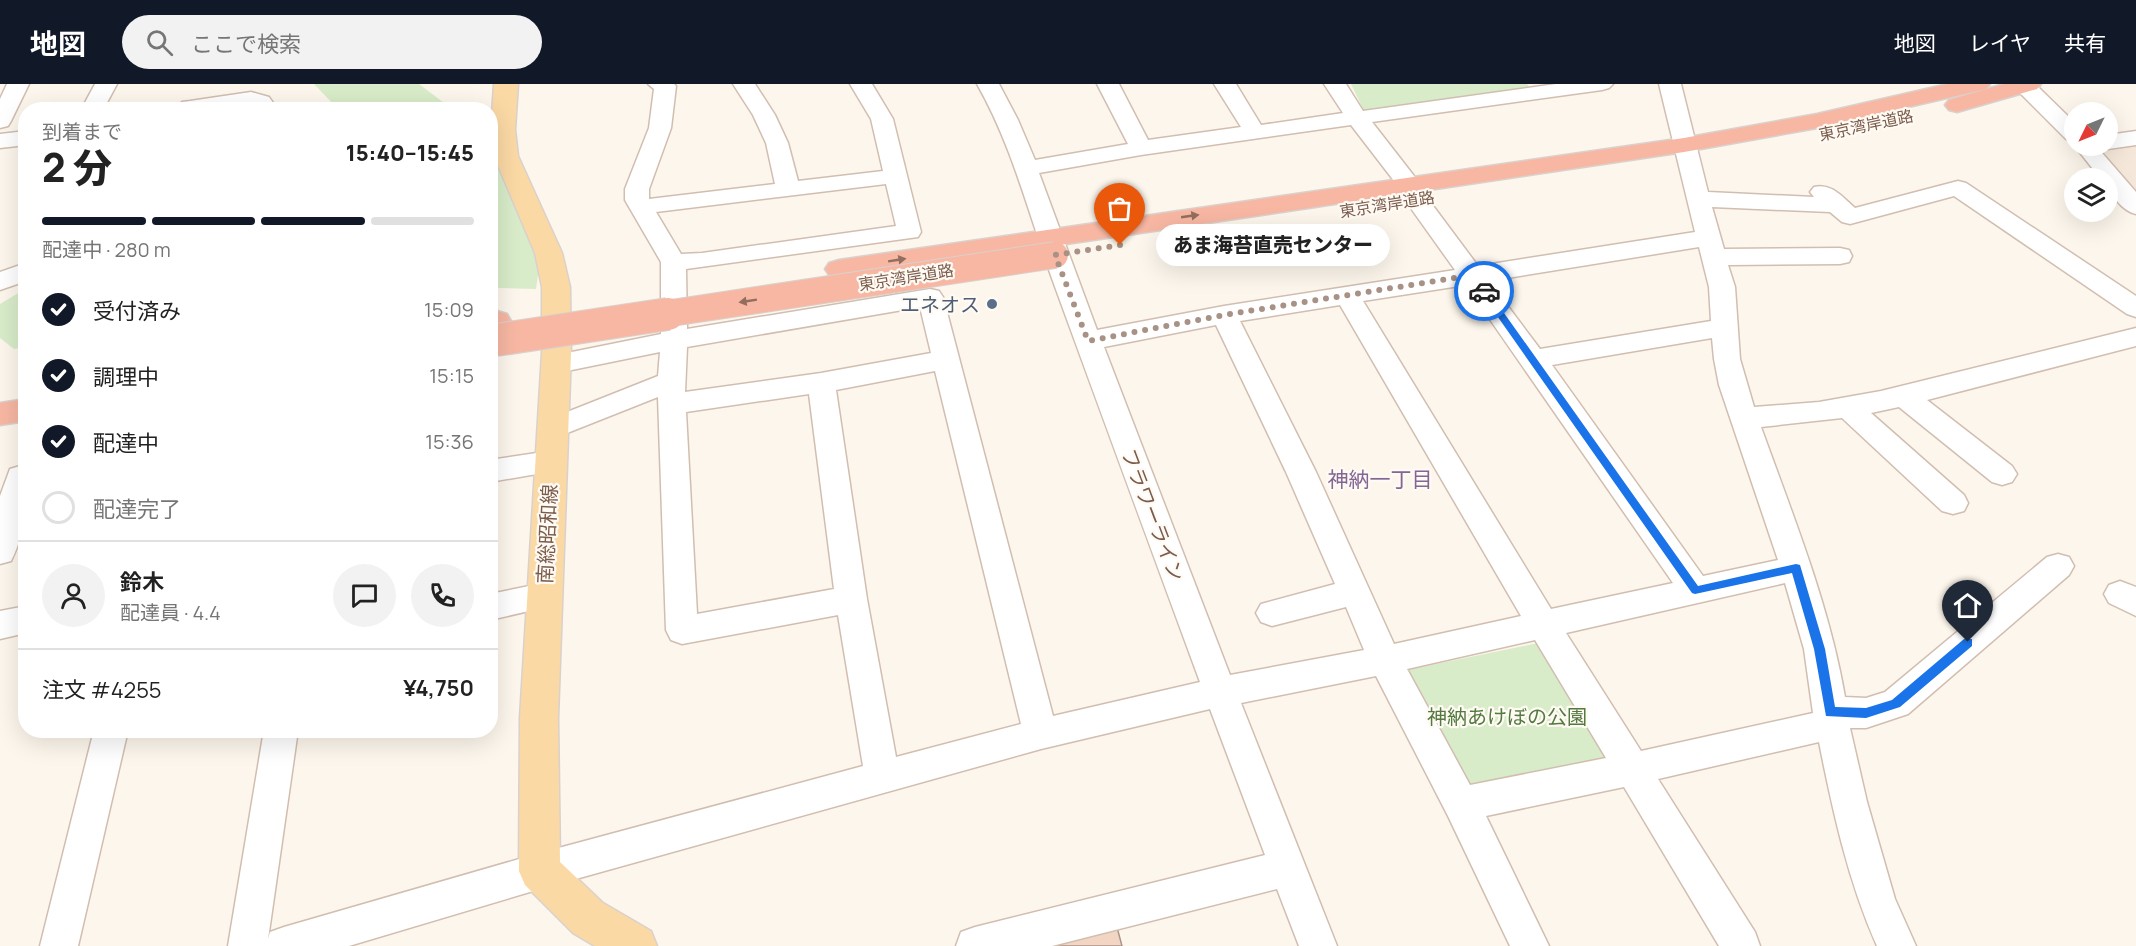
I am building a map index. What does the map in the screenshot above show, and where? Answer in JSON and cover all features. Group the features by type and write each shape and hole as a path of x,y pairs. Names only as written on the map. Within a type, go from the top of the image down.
{"highway":[{"name":"東京湾岸道路","path":"1686,152 1978,84"},
{"name":"東京湾岸道路","path":"498,330 1413,192 1837,132 1963,104 2025,85"},
{"path":"0,392 18,389"},
{"path":"0,414 18,411"}],"main road":[{"name":"南総昭和線","path":"506,84 503,134 505,155 550,260 555,284 557,364 544,596 537,807 540,871"},
{"path":"540,871 588,918 636,946"}],"street":[{"path":"1,116 18,84"},
{"path":"96,102 106,84"},
{"path":"190,102 195,84"},
{"path":"659,84 665,86 660,128 637,189 637,200 672,262 674,340 671,392 682,630 851,599"},
{"path":"744,84 764,115 777,143 788,189"},
{"path":"672,262 702,261 909,232 882,119 861,84"},
{"name":"フラワーライン","path":"988,84 1003,108 1026,168 1052,246 1318,946"},
{"path":"1108,84 1141,148"},
{"path":"1225,84 1255,132"},
{"path":"1335,84 1357,118 1533,359 1695,590"},
{"path":"1026,168 1141,148 1357,118 1541,88 1602,84"},
{"path":"1670,84 1722,288 1726,359 1796,568 1820,649 1831,718 1849,802 1877,903 1898,946"},
{"path":"2025,85 2064,123"},
{"path":"226,102 251,98 261,102"},
{"path":"2118,141 2136,138"},
{"path":"0,141 18,139"},
{"path":"2094,156 2136,207"},
{"path":"642,207 896,176"},
{"path":"1698,199 1829,198 1850,217 1958,188 2136,308"},
{"path":"1088,341 1224,315 1473,275 1710,248 1840,256"},
{"path":"0,282 18,274"},
{"path":"1347,295 1543,624 1741,946"},
{"path":"557,364 674,340 930,297 1041,734"},
{"path":"1224,315 1302,472 1385,660 1461,804 1530,946"},
{"path":"1533,359 1726,327"},
{"path":"1744,418 1847,407 2136,337"},
{"path":"498,468 671,392 820,382 945,360"},
{"path":"820,382 851,599 882,777"},
{"path":"1902,395 2002,474"},
{"path":"1847,407 1953,503"},
{"path":"0,552 18,484"},
{"path":"1461,804 1632,770 1831,718 1866,713 1896,703 2058,566"},
{"path":"284,946 540,871 1041,734 1220,692 1385,660 1796,568"},
{"path":"1272,613 1355,592"},
{"path":"498,605 544,596"},
{"path":"0,625 18,621"},
{"path":"59,946 109,738"},
{"path":"247,946 280,738"},
{"path":"975,946 1287,868"}],"shaded area":[{"path":"2136,141 2136,201 2118,179 2118,168 2109,168 2099,156 2118,156 2118,144"}],"green space":[{"path":"314,84 419,84 443,102 331,102"},
{"path":"1351,84 1527,84 1530,88 1364,111"},
{"path":"498,155 543,241 536,289 498,288"},
{"path":"18,293 18,348 14,349 0,338 0,304"},
{"name":"神納あけぼの公園","path":"1543,642 1611,759 1466,791 1407,670"}],"building":[{"path":"1114,916 1122,946 979,946 1039,932 1052,932"}],"way so far":[{"path":"1120,245 1055,255 1088,341 1224,315 1473,275 1484,291"}],"place":[{"name":"あま海苔直売センター","path":"1120,245"},
{"name":"エネオス","path":"992,304"}],"district":[{"name":"神納一丁目","path":"1380,479"}],"route":[{"path":"1484,291 1695,590 1796,568 1820,649 1830,712 1866,713 1896,703 1968,642"}]}
